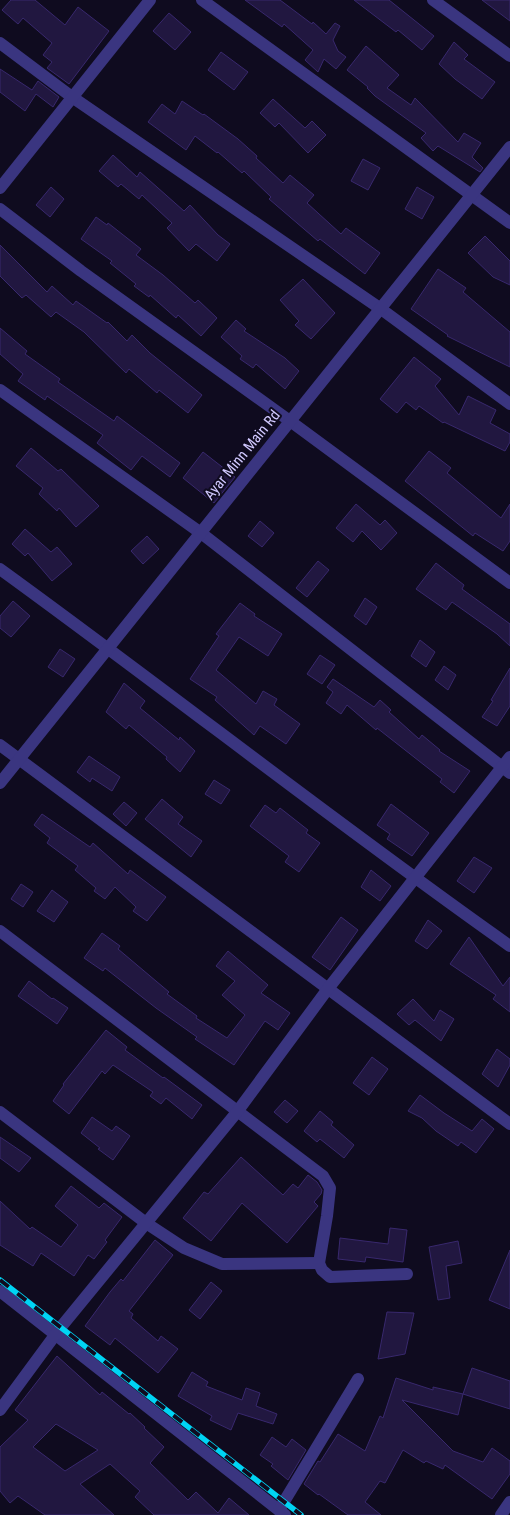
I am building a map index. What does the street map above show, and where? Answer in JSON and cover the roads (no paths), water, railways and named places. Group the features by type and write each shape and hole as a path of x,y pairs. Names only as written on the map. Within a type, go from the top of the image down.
{"street":[{"path":"0,188 150,0"},
{"path":"202,0 510,223"},
{"path":"432,0 510,56"},
{"path":"0,43 72,97 381,309 510,404"},
{"name":"Ayar Minn Main Rd","path":"0,783 510,147"},
{"path":"0,209 81,271 290,421 510,583"},
{"path":"0,390 201,533 507,766 327,990 237,1112 61,1327 0,1410"},
{"path":"0,570 108,648 415,879 510,946"},
{"path":"0,745 327,990 510,1124"},
{"path":"0,931 322,1176 330,1188 319,1263 322,1270 330,1278 407,1274"},
{"path":"0,1112 146,1223 184,1248 222,1264 319,1263"},
{"path":"0,1291 282,1513 358,1379"},
{"path":"500,1515 510,1502"}],"railway":[{"path":"0,1280 301,1515"}]}
